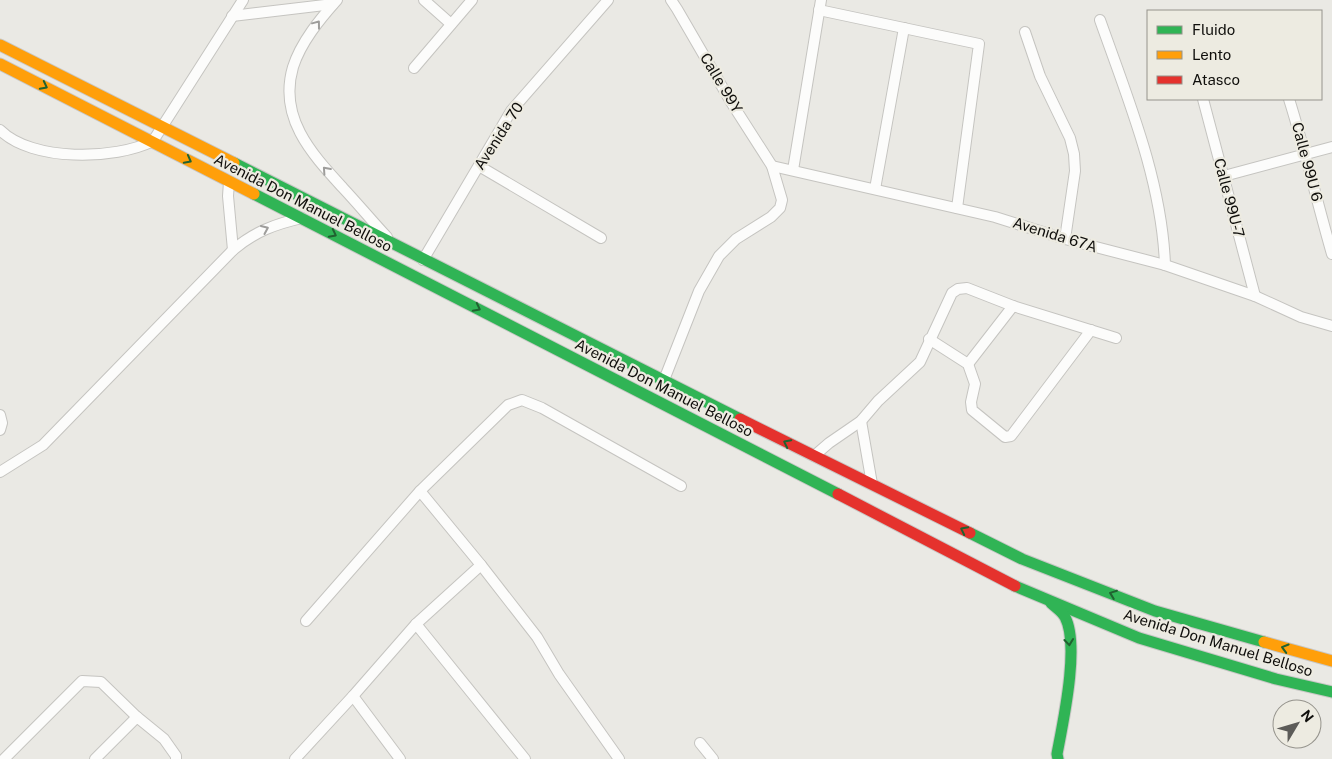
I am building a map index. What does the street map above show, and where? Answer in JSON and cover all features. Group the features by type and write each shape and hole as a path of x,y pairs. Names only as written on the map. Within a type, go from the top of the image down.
{"main road":[{"name":"Avenida Don Manuel Belloso","path":"0,45 394,245 1022,559 1155,610 1332,661"},
{"name":"Avenida Don Manuel Belloso","path":"0,64 996,576 1140,638 1276,680 1332,692"},
{"path":"1048,600 1064,616 1071,642 1068,687 1057,754 1058,759"}],"street":[{"path":"0,130 17,143 42,151 74,154 132,150 153,142 243,0"},
{"path":"424,0 452,24"},
{"path":"414,68 472,0"},
{"name":"Avenida 70","path":"424,260 511,112 608,0"},
{"name":"Calle 99Y","path":"664,380 699,291 719,256 736,239 771,217 780,208 782,200 772,166 731,102 671,0"},
{"path":"232,16 335,2"},
{"path":"335,2 305,42 293,67 290,104 298,130 311,153 394,245"},
{"path":"793,170 820,5 904,28 980,44 958,208"},
{"path":"1100,20 1151,174 1162,232 1165,265"},
{"path":"875,189 904,28"},
{"path":"1025,32 1040,76 1070,138 1074,154 1076,171 1065,240"},
{"name":"Calle 99U-7","path":"1203,100 1255,296"},
{"name":"Calle 99U 6","path":"1289,100 1332,254"},
{"path":"1224,176 1332,147"},
{"path":"479,166 601,238"},
{"name":"Avenida 67A","path":"772,166 995,217 1065,240 1165,265 1255,296 1301,317 1332,326"},
{"path":"229,182 233,250"},
{"path":"0,472 43,445 233,250 246,239 263,229 302,218"},
{"path":"814,456 861,421 878,401 920,362 929,339 952,293 958,289 967,288 1013,306 1116,338"},
{"path":"968,364 1013,306"},
{"path":"929,339 968,364 974,384 971,402 972,410 1005,437 1011,436 1091,330"},
{"path":"306,621 420,491 508,405 522,400 542,408 681,486"},
{"path":"0,415 2,423 0,430"},
{"path":"861,421 872,484"},
{"path":"420,491 537,637 558,674 620,759"},
{"path":"300,757 416,624 481,565"},
{"path":"416,624 525,759"},
{"path":"4,759 82,681 101,682 164,739 176,756 176,759"},
{"path":"354,696 400,759"},
{"path":"96,759 137,716"},
{"path":"700,743 713,759"}],"traffic: fast":[{"path":"234,163 740,419"},
{"path":"254,194 838,494"},
{"path":"970,533 1022,559 1155,611 1264,642"},
{"path":"1015,586 1139,638 1276,679 1332,692"},
{"path":"1051,603 1065,617 1071,646 1069,684 1057,754 1058,759"}],"traffic: slow":[{"path":"0,45 234,163"},
{"path":"0,64 254,194"},
{"path":"1264,642 1332,661"}],"traffic: jam":[{"path":"740,419 970,533"},
{"path":"838,494 1015,586"}]}
